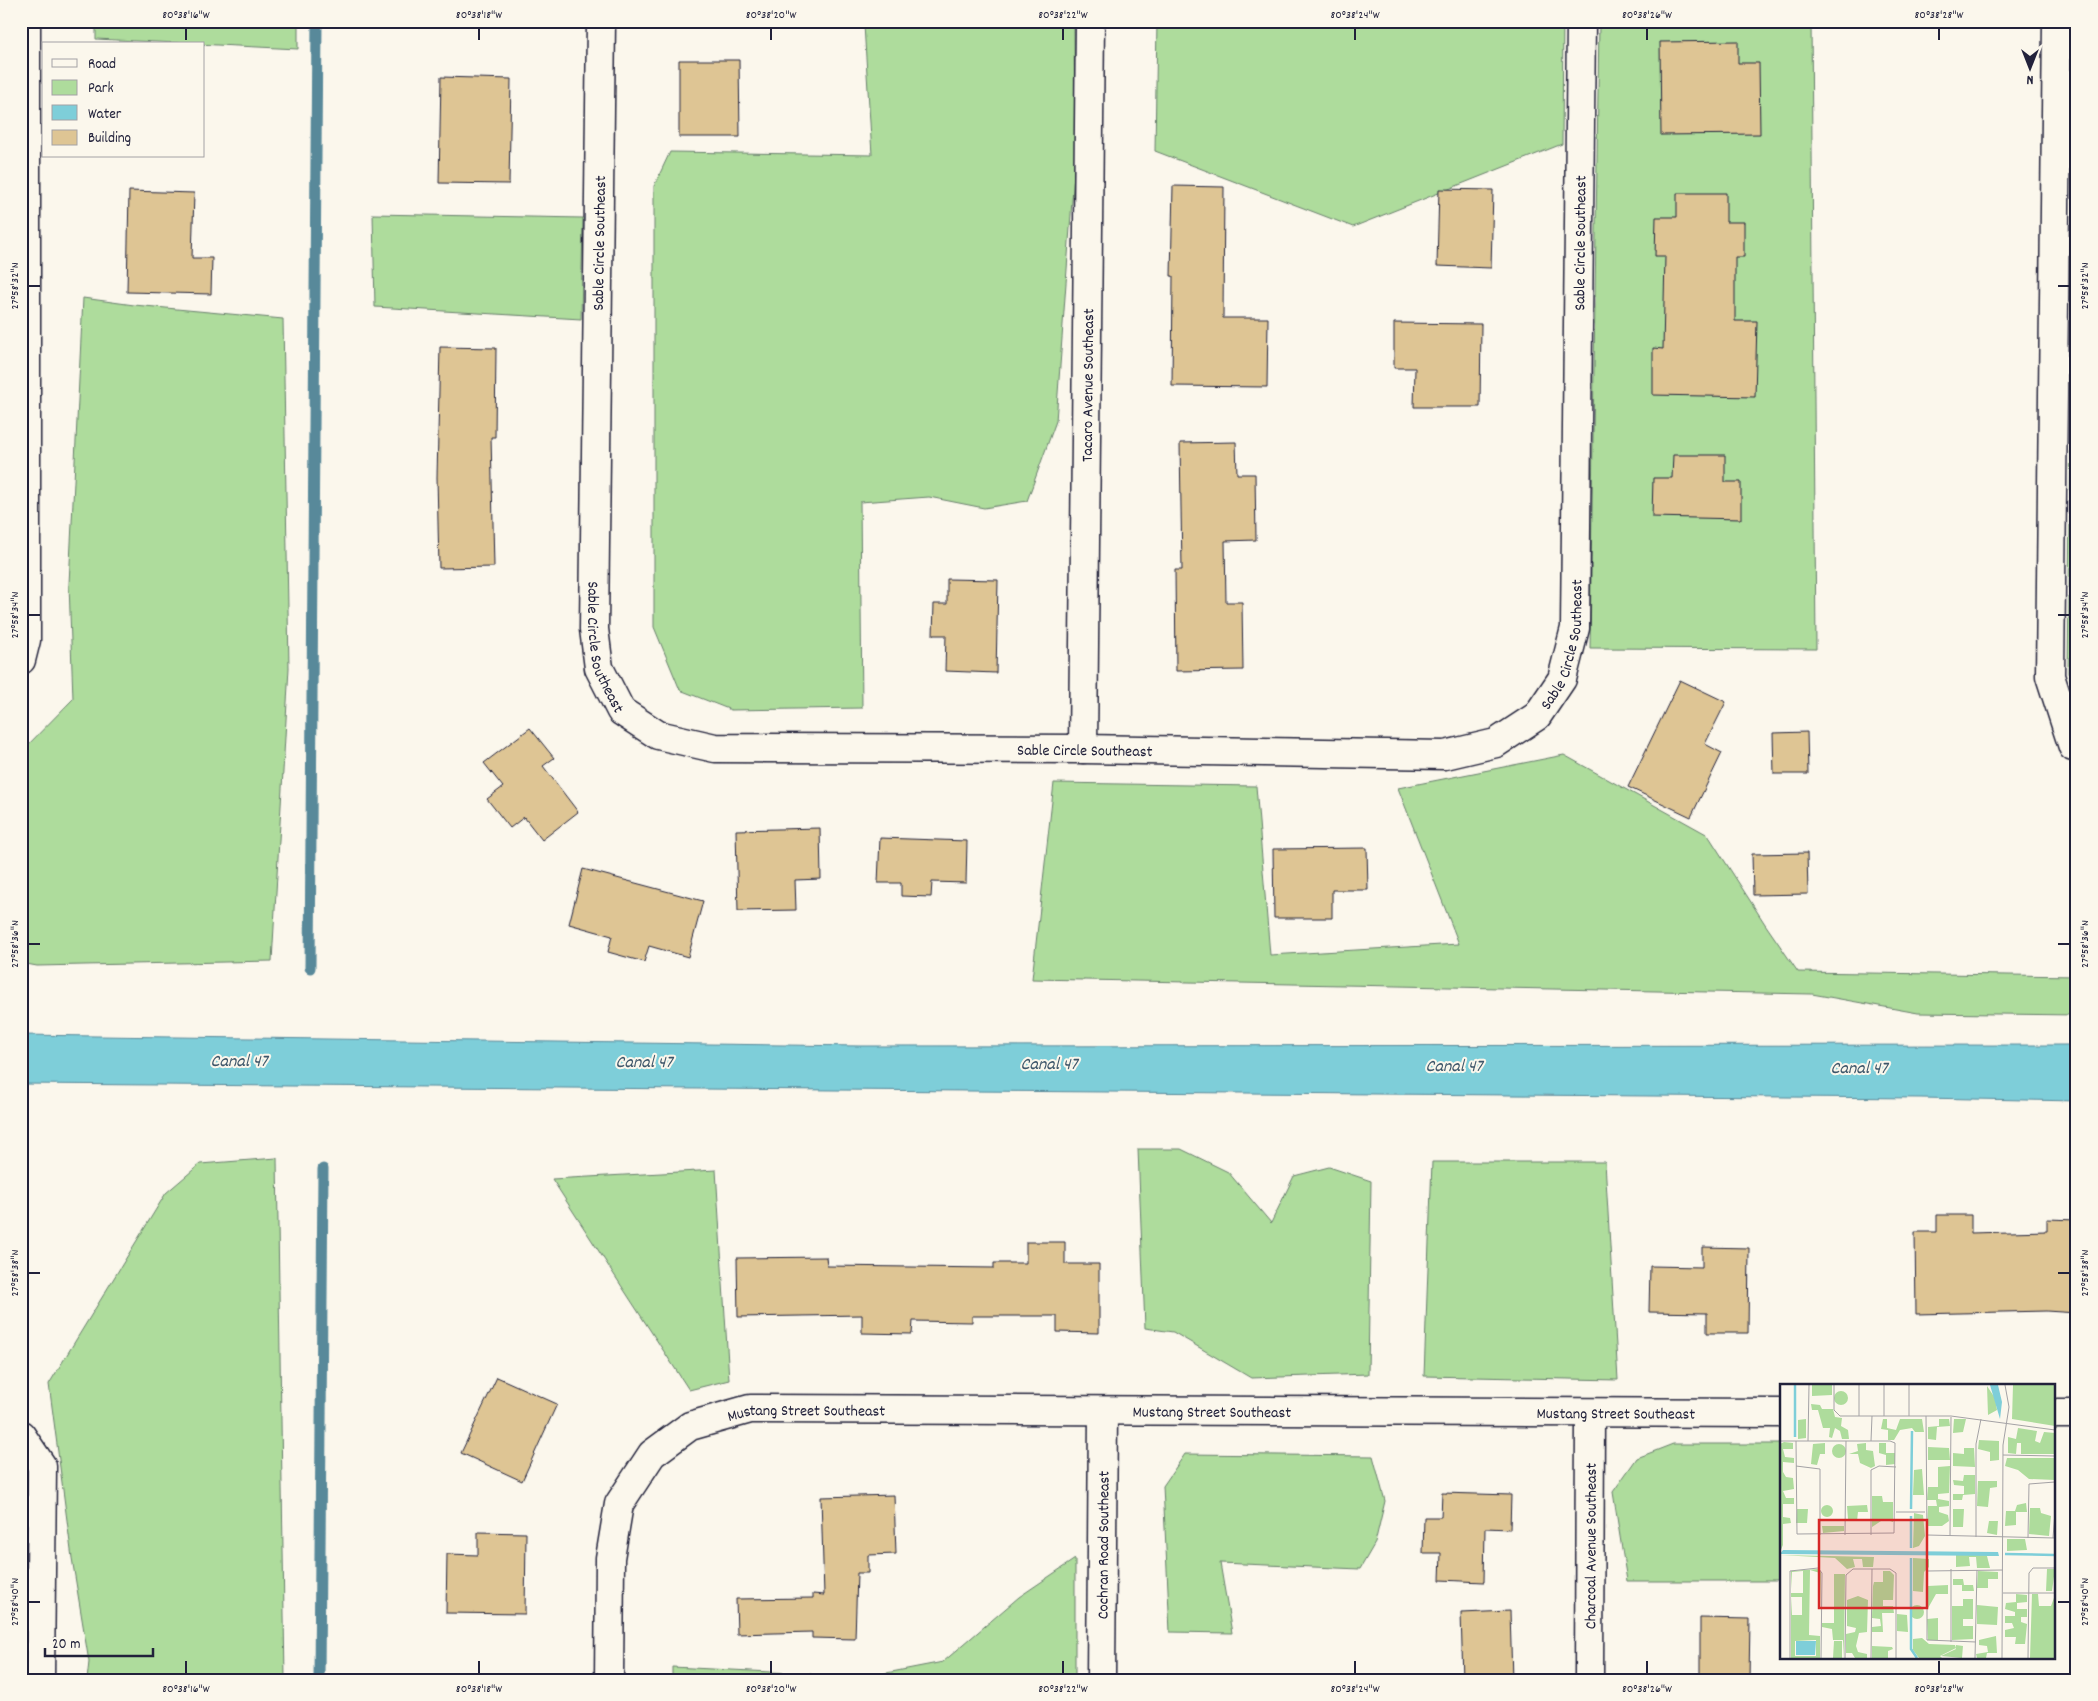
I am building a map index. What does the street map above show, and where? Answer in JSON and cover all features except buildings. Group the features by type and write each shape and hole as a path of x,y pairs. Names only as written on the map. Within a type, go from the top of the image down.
{"street":[{"path":"21,660 26,640 26,21"},
{"name":"Sable Circle Southeast","path":"601,21 594,629 599,668 621,710 658,735 716,748 1082,749 1445,755 1496,743 1537,716 1562,679 1575,628 1581,21"},
{"name":"Tacaro Avenue Southeast","path":"1082,749 1090,21"},
{"path":"2057,21 2050,676 2073,747 2077,748"},
{"name":"Mustang Street Southeast","path":"609,1680 610,1558 619,1504 652,1454 690,1426 750,1409 1780,1413"},
{"name":"Cochran Road Southeast","path":"1101,1680 1103,1411"},
{"name":"Charcoal Avenue Southeast","path":"1589,1680 1590,1413"},
{"path":"2056,1414 2077,1414"},
{"path":"21,1435 42,1466 40,1680"}],"green space":[{"path":"96,21 298,21 298,49 205,44 205,42 96,39"},
{"path":"662,21 1074,21 1075,159 1056,421 1027,501 984,508 929,497 860,502 862,708 731,710 680,690 654,627 654,186 670,152 872,155 864,25 662,24"},
{"path":"1157,21 1563,21 1562,144 1353,227 1155,151"},
{"path":"1599,21 1811,21 1816,649 1590,648"},
{"path":"2077,21 2077,698 2068,673"},
{"path":"373,214 583,218 581,319 375,307"},
{"path":"83,298 134,305 283,319 289,668 272,961 37,966 21,963 21,752 73,699 69,584"},
{"path":"1564,755 1708,835 1798,972 2077,976 2077,1015 1918,1013 1812,994 1032,979 1054,783 1256,786 1270,955 1459,944 1398,788"},
{"path":"1138,1149 1181,1149 1228,1172 1271,1223 1294,1176 1329,1167 1371,1181 1368,1374 1251,1378 1173,1332 1145,1328"},
{"path":"277,1158 285,1680 87,1680 89,1662 72,1558 49,1384 166,1193 200,1164"},
{"path":"1432,1162 1605,1162 1618,1380 1424,1376"},
{"path":"716,1170 729,1380 689,1390 552,1179"},
{"path":"1673,1444 1780,1444 1780,1581 1627,1581 1613,1492 1637,1458"},
{"path":"1185,1454 1373,1456 1385,1501 1375,1543 1360,1569 1220,1563 1232,1633 1170,1632 1163,1486"},
{"path":"1075,1559 1075,1680 874,1680 876,1675 943,1662 1019,1597"},
{"path":"672,1667 811,1674 815,1680 672,1680"}],"water":[{"name":"Canal 47","path":"21,1035 861,1046 2077,1045 2077,1101 1921,1098 21,1084"}],"waterway":[{"path":"310,968 317,21"},
{"path":"319,1680 323,1169"}]}
